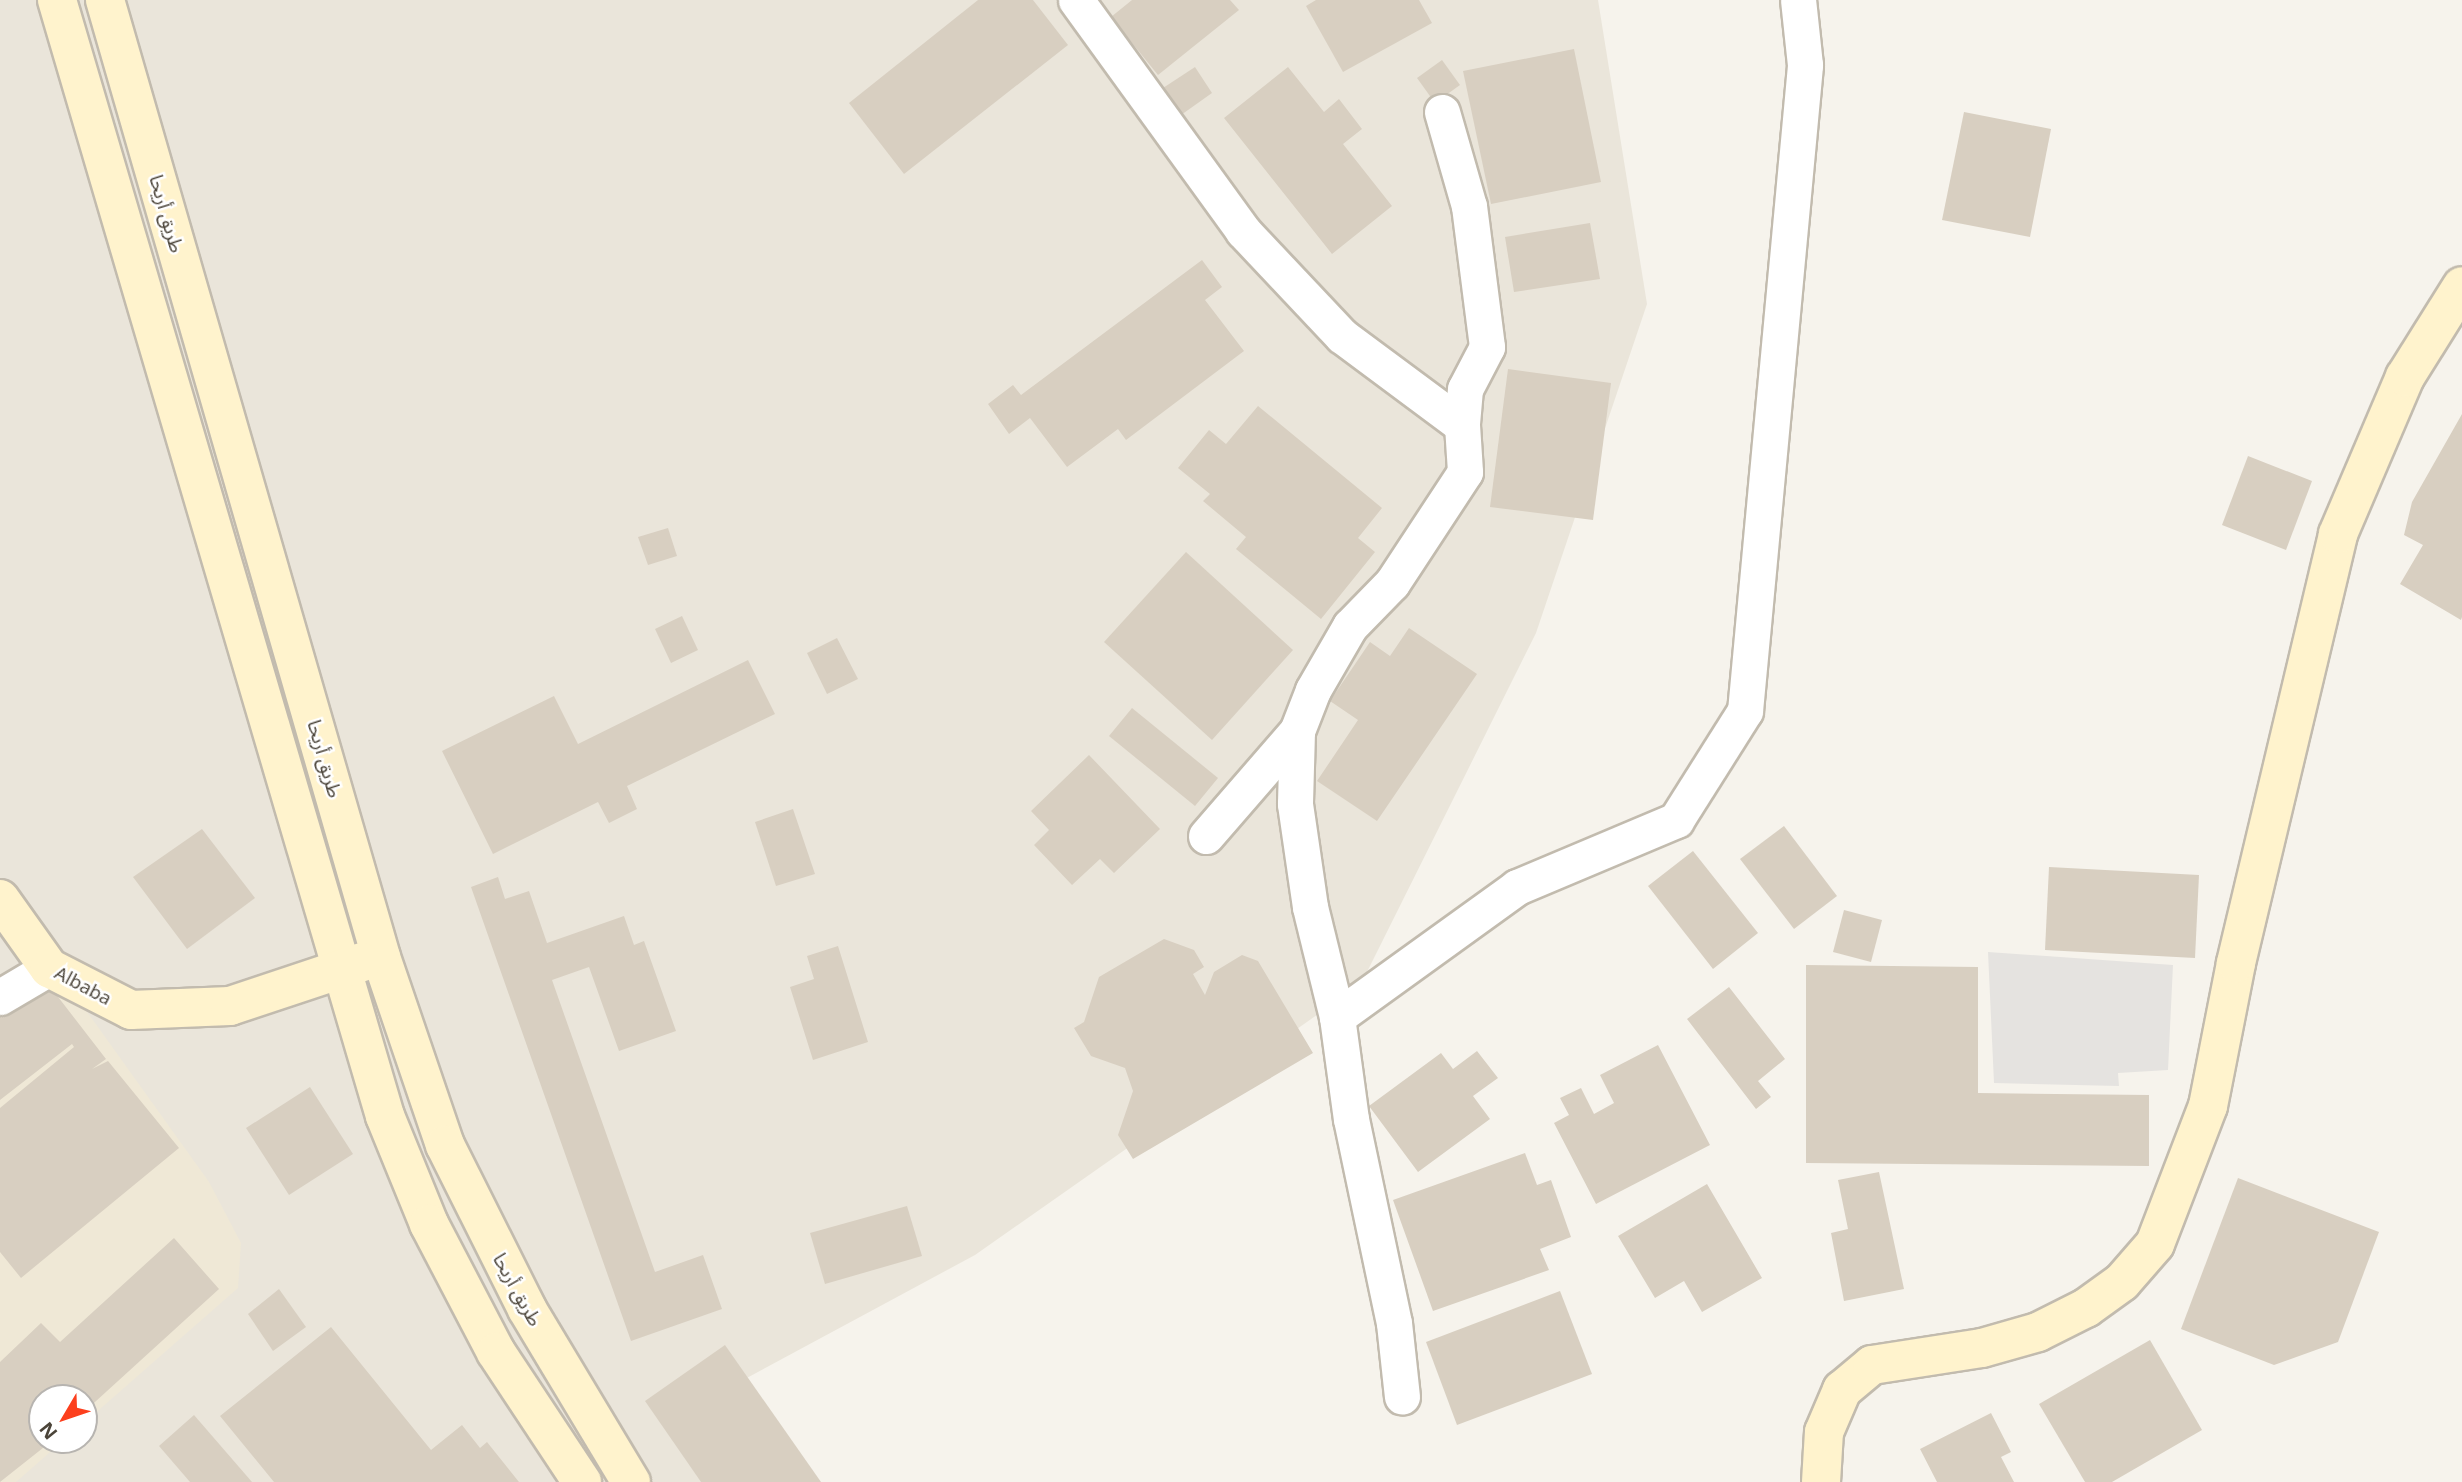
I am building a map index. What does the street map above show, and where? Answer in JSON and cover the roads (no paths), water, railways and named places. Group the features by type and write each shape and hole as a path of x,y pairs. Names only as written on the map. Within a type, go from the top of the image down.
{"main road":[{"path":"57,0 338,968 386,1116 429,1224 496,1352 582,1482"},
{"name":"طريق أريحا","path":"104,0 381,957 445,1145 482,1225 631,1482"},
{"path":"1821,1482 1824,1432 1842,1390 1872,1366 1982,1348 2038,1332 2122,1282 2155,1244 2208,1106 2236,963 2338,534 2405,377 2462,286"},
{"name":"Albaba","path":"0,899 49,968 131,1010 158,1012 230,1006 338,968 381,957"}],"street":[{"path":"1076,0 1243,231 1342,336 1462,425"},
{"path":"1337,1017 1517,887 1676,820 1745,710 1805,65 1798,0"},
{"path":"1402,1397 1394,1323 1351,1119 1337,1017 1310,907 1295,804 1297,731 1312,690 1350,626 1392,583 1465,472 1462,425 1465,389 1487,347 1469,206 1442,112"},
{"path":"1206,836 1297,731"},
{"path":"0,997 49,968"}]}
